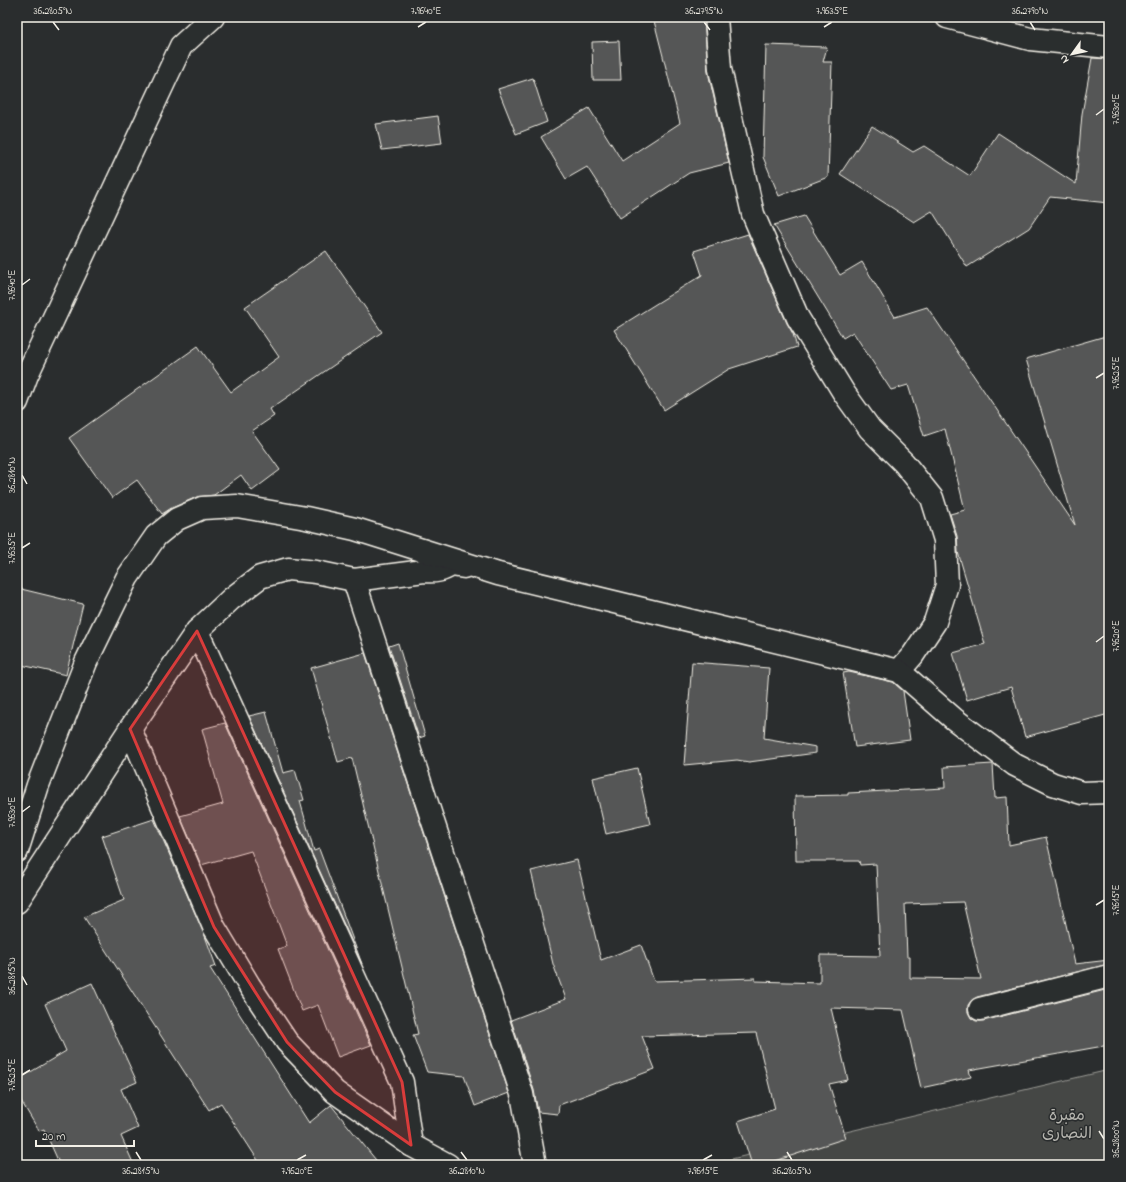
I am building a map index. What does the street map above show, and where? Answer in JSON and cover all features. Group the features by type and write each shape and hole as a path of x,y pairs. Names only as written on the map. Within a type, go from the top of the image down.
{"street":[{"path":"17,402 27,375 181,46 213,17"},
{"path":"716,17 720,68 753,214 798,318 844,394 870,429 904,463 932,498 945,540 947,585 935,622 913,655 899,671"},
{"path":"947,17 1030,39 1109,47"},
{"path":"17,851 38,785 89,655 127,578 156,536 177,519 202,508 237,506 268,511 355,529 498,574"},
{"path":"17,902 130,729 197,631 231,598 260,577 288,569 316,572 354,580 424,571 432,572 443,570 451,565 498,574 899,671 954,719 1015,765 1052,784 1082,793 1109,792"},
{"path":"354,580 522,1094 535,1165"},
{"path":"197,631 402,1082 411,1145"},
{"path":"130,729 214,927 249,985 287,1042 335,1092 411,1145 448,1165"},
{"path":"980,1010 1109,976"}],"highlighted area":[{"path":"197,631 402,1082 411,1145 335,1092 287,1042 214,927 130,729"}],"green space":[{"name":"مقبرة النصارى","path":"1109,1070 1109,1165 706,1165"}],"building":[{"path":"653,17 704,17 708,72 729,163 689,173 620,218 587,167 566,179 541,137 589,108 622,161 680,123"},
{"path":"619,41 621,80 593,80 592,42"},
{"path":"766,45 827,47 823,62 832,62 828,177 779,196 763,157"},
{"path":"1092,58 1109,59 1109,203 1050,197 1029,228 967,267 932,211 914,222 840,174 872,126 913,152 924,146 970,176 998,133 1076,184 1082,114"},
{"path":"533,78 547,122 516,134 498,89"},
{"path":"438,116 442,143 382,150 376,124"},
{"path":"804,216 840,275 862,262 895,317 927,307 1075,525 1026,359 1109,335 1109,714 1025,737 1011,687 967,700 953,653 985,644 958,552 957,536 950,514 965,510 945,429 924,436 908,385 891,390 853,332 843,338 774,225"},
{"path":"748,234 793,334 797,347 729,369 664,410 614,330 702,275 694,251"},
{"path":"326,251 382,332 270,409 274,416 252,431 280,470 252,491 241,475 214,495 197,497 162,514 137,480 112,498 69,438 198,346 231,392 279,357 245,307"},
{"path":"17,588 83,604 66,675 17,664"},
{"path":"398,643 425,736 419,738 389,646"},
{"path":"365,653 509,1093 475,1106 464,1076 427,1072 413,1035 418,1034 352,758 338,762 311,668"},
{"path":"692,662 769,668 764,738 816,747 816,753 749,762 737,760 684,765"},
{"path":"849,672 893,682 903,691 910,740 855,747 843,673"},
{"path":"266,712 283,773 295,770 304,800 300,801 314,851 319,849 362,964 249,716"},
{"path":"225,723 371,1045 338,1057 318,1005 302,1011 278,949 287,946 251,851 201,865 180,816 223,804 202,729"},
{"path":"993,764 995,798 1007,797 1009,845 1046,837 1075,964 1109,960 1109,964 977,997 968,1005 968,1012 971,1018 976,1021 983,1021 1109,989 1109,1045 969,1070 971,1077 921,1088 903,1010 831,1008 848,1080 829,1084 846,1138 763,1165 752,1165 738,1121 775,1109 756,1033 642,1036 655,1069 559,1105 558,1114 538,1112 534,1090 511,1020 566,999 553,964 531,871 577,860 601,960 641,945 654,981 755,978 755,981 820,983 820,955 880,956 876,864 860,865 859,861 796,861 795,796 848,795 848,793 945,788 944,767","holes":["963,902 981,979 910,978 910,957 907,957 905,904"]},
{"path":"637,768 650,824 606,834 593,778"},
{"path":"154,819 205,936 216,966 210,968 309,1123 331,1105 380,1165 261,1165 221,1103 209,1110 84,917 124,900 102,836"},
{"path":"92,983 137,1082 121,1089 138,1128 121,1136 134,1165 60,1165 44,1129 39,1131 17,1094 17,1080 66,1051 45,1004"}]}
